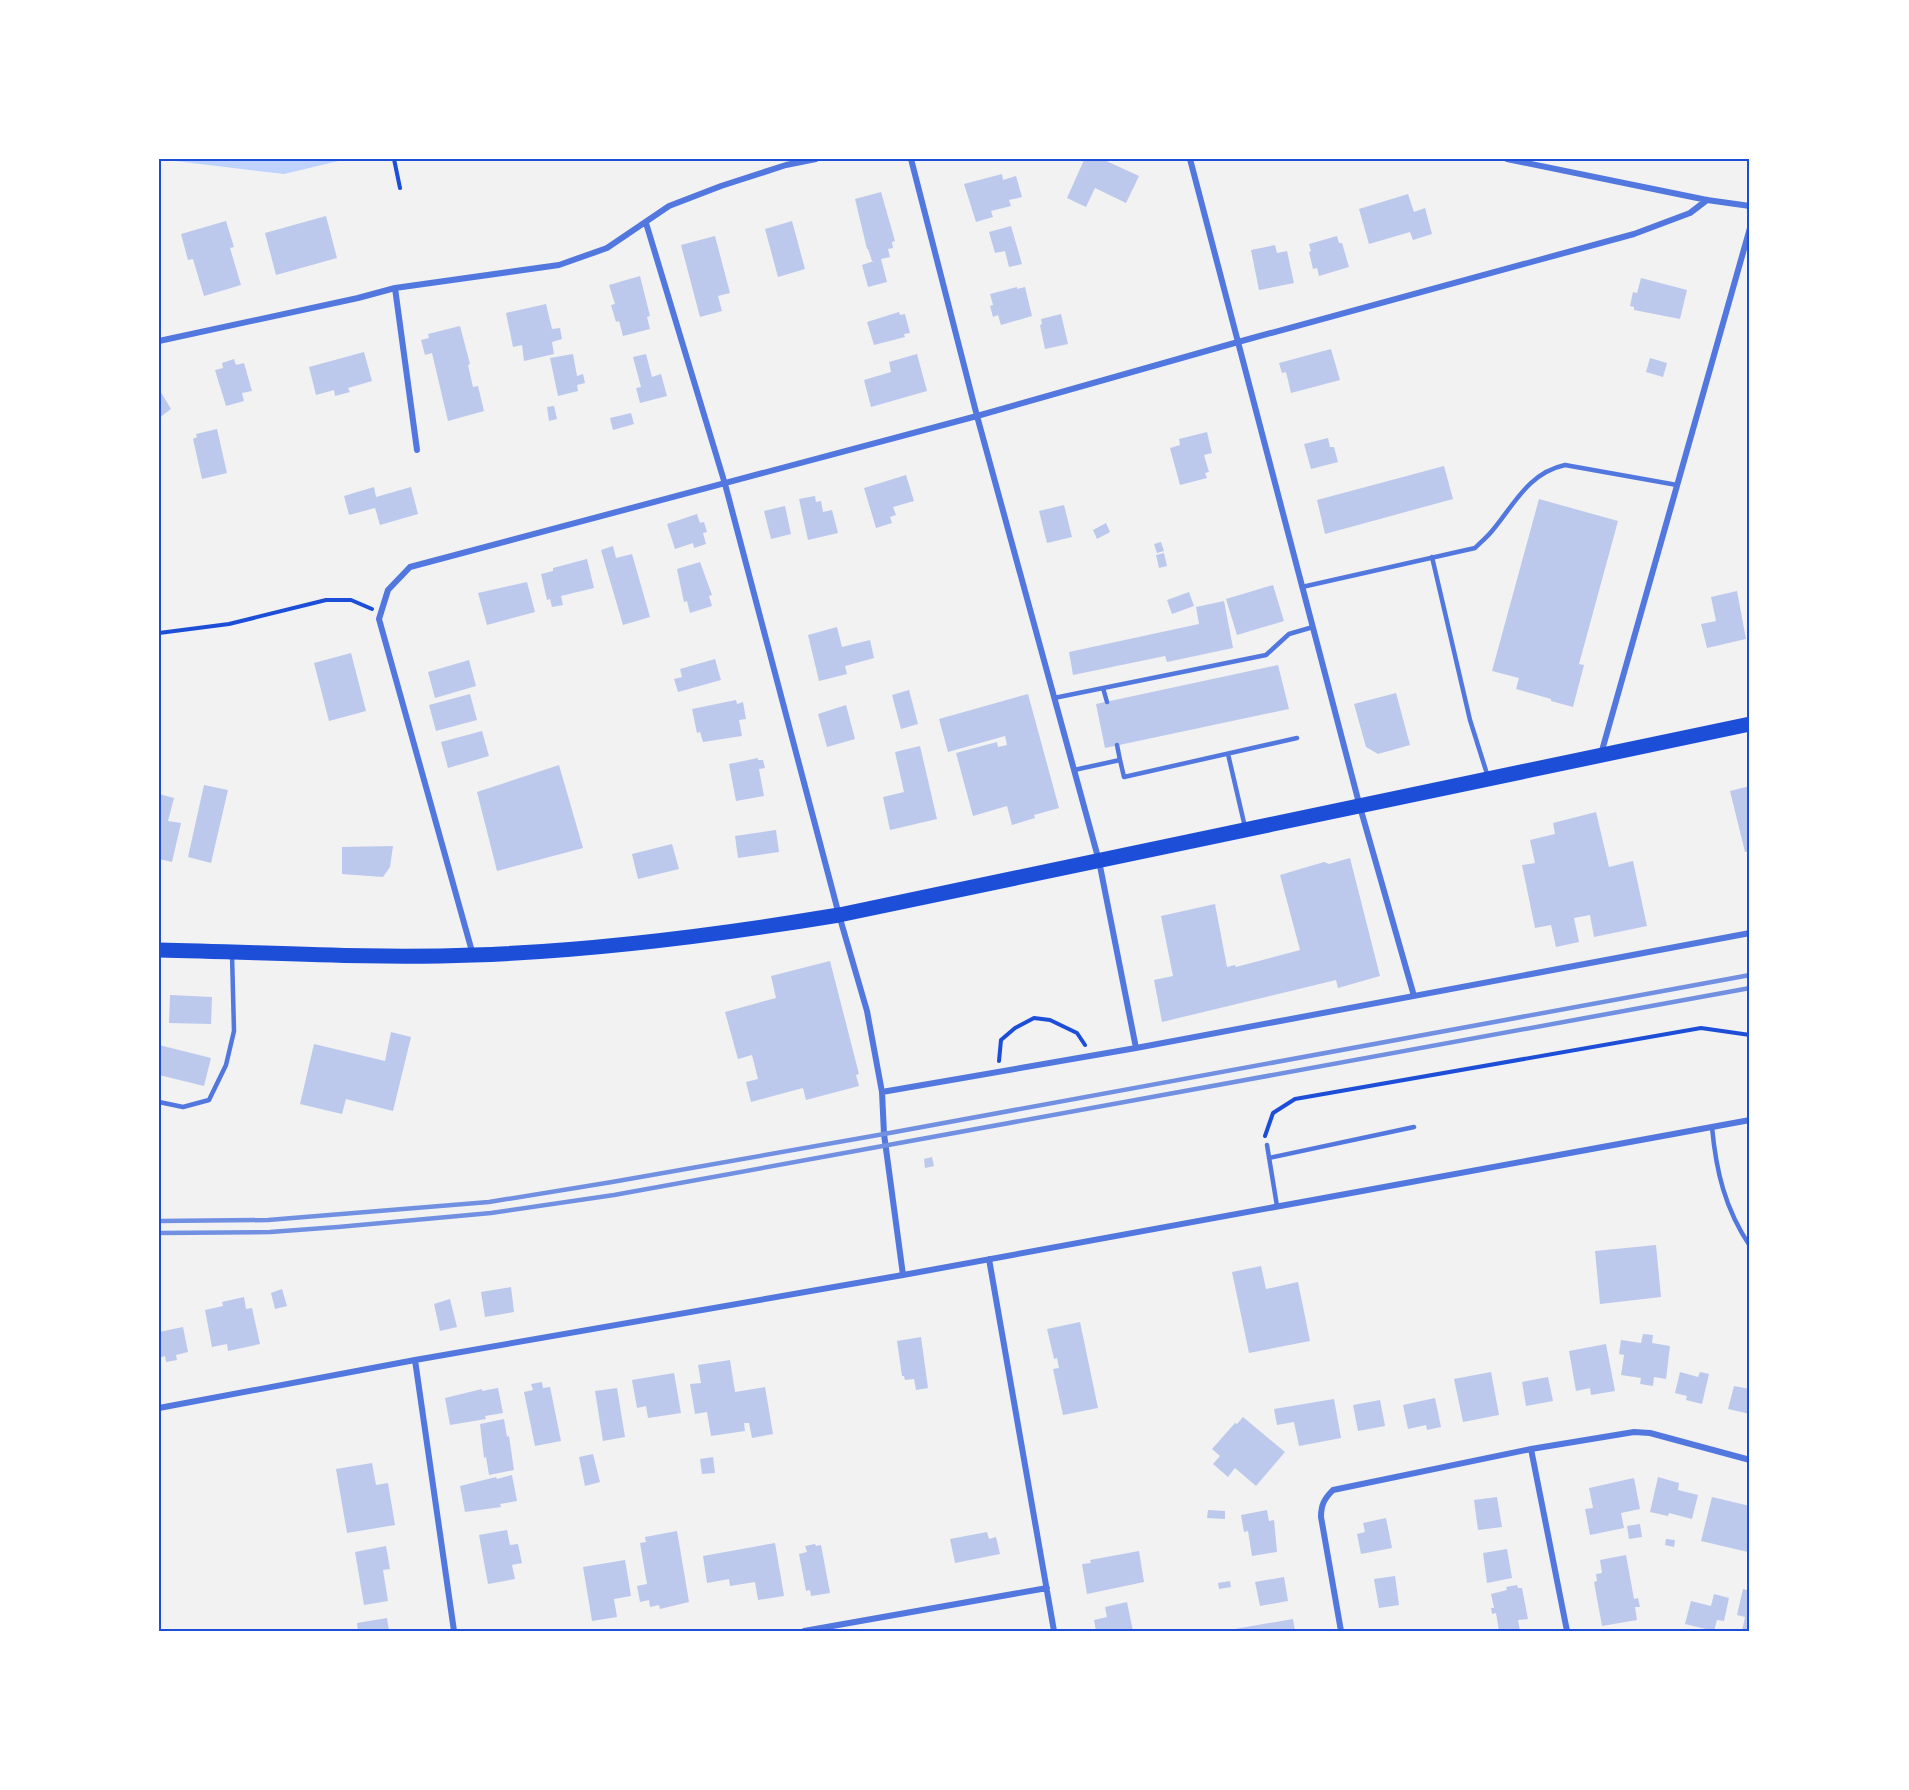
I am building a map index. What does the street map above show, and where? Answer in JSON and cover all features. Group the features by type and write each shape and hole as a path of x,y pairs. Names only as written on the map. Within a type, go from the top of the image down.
{"main road":[{"path":"159,950 405,956 473,955 657,941 754,929 839,915 1750,724"}],"street":[{"path":"159,341 395,288 559,265 607,248 669,206 786,165 816,159"},
{"path":"911,159 977,416 1099,861 1136,1048"},
{"path":"1190,159 1360,807 1414,996"},
{"path":"1507,159 1707,200 1750,206"},
{"path":"473,955 379,619 388,590 410,567 977,416 1634,234 1690,213 1707,200"},
{"path":"646,223 725,484 839,915 867,1011 882,1092 884,1134 903,1275"},
{"path":"1600,757 1750,228"},
{"path":"395,288 417,450"},
{"path":"882,1092 1136,1048 1750,933"},
{"path":"159,1408 1750,1120"},
{"path":"989,1259 1054,1631"},
{"path":"415,1360 454,1631"},
{"path":"1341,1631 1321,1517 1321,1506 1333,1490 1532,1449 1634,1432 1650,1433 1750,1460"},
{"path":"1532,1449 1567,1631"},
{"path":"804,1631 1047,1588"}],"lane":[{"path":"1302,587 1475,548 1492,531 1518,495 1537,477 1565,465 1677,485"},
{"path":"1432,557 1470,720 1489,780"},
{"path":"1054,698 1266,655 1289,634 1313,627"},
{"path":"1103,688 1107,702"},
{"path":"1117,745 1124,777 1298,738"},
{"path":"1228,754 1246,830"},
{"path":"1074,770 1120,760"},
{"path":"159,1102 183,1107 209,1100 226,1065 234,1031 231,951"},
{"path":"1269,1158 1414,1127"},
{"path":"1712,1127 1724,1194 1736,1226 1750,1246"},
{"path":"1267,1145 1277,1206"}],"path":[{"path":"394,159 400,188"},
{"path":"159,633 229,624 326,600 351,600 381,613"},
{"path":"998,1071 1001,1040 1015,1028 1034,1018 1050,1020 1077,1033 1092,1055"},
{"path":"1267,1145 1264,1137 1273,1113 1294,1099 1701,1028 1750,1035"}],"water":[{"path":"159,159 347,159 284,174"}],"building":[{"path":"1102,159 1139,176 1126,203 1095,188 1086,207 1067,198 1084,160"},
{"path":"1002,174 1003,180 1016,176 1022,197 1009,200 1011,206 991,211 993,217 976,222 964,184"},
{"path":"881,192 895,241 892,242 893,248 888,249 890,257 881,259 887,282 868,287 862,265 874,261 867,249 855,199"},
{"path":"1408,194 1414,212 1425,208 1432,234 1413,240 1410,232 1369,244 1359,209"},
{"path":"326,216 337,258 276,275 265,233"},
{"path":"226,221 234,247 230,248 241,285 204,296 193,259 188,260 181,234"},
{"path":"792,221 805,269 778,277 765,229"},
{"path":"1011,226 1022,264 1009,267 1005,251 995,253 989,232"},
{"path":"715,236 730,293 718,296 722,311 700,317 681,245"},
{"path":"1337,236 1339,243 1342,243 1349,267 1319,276 1317,268 1313,269 1309,244"},
{"path":"1275,245 1277,253 1287,251 1294,283 1259,290 1251,250"},
{"path":"640,276 650,316 647,317 650,329 623,336 611,305 615,304 609,285"},
{"path":"1641,278 1687,290 1680,319 1634,310 1634,307 1630,306 1633,292 1637,293"},
{"path":"1017,287 1017,289 1025,287 1032,316 1001,325 998,315 993,317 990,294"},
{"path":"546,304 552,329 560,328 562,339 552,342 554,354 524,361 522,345 513,347 506,313"},
{"path":"899,312 900,315 905,314 910,333 904,334 905,337 874,345 867,322"},
{"path":"1061,314 1068,344 1045,349 1041,319"},
{"path":"460,326 470,364 468,365 473,387 478,386 484,411 448,421 432,353 425,355 421,340 429,338 428,334"},
{"path":"1331,349 1340,380 1291,393 1286,372 1282,373 1279,363"},
{"path":"364,352 372,381 348,388 350,392 335,396 334,390 316,395 309,367"},
{"path":"573,354 577,376 583,374 585,383 577,385 578,391 558,396 550,358"},
{"path":"646,354 652,377 661,374 667,396 640,403 636,388 641,387 633,357"},
{"path":"917,354 927,391 871,407 864,380 891,372 889,362"},
{"path":"1650,358 1667,363 1663,377 1646,372"},
{"path":"234,359 236,365 244,363 252,391 242,393 244,401 226,406 215,370 223,368 222,363"},
{"path":"159,389 171,409 159,418"},
{"path":"554,406 557,419 549,421 547,407"},
{"path":"631,413 634,424 613,430 610,418"},
{"path":"217,429 227,473 202,479 193,439 197,437 196,434"},
{"path":"1207,432 1212,453 1204,455 1209,472 1205,473 1207,478 1180,485 1170,448 1180,445 1179,439"},
{"path":"1328,438 1330,447 1334,447 1338,462 1311,469 1304,444"},
{"path":"1444,466 1453,499 1325,534 1317,500"},
{"path":"906,475 914,501 893,507 896,515 890,517 892,523 876,528 864,488"},
{"path":"374,487 376,497 411,487 418,514 380,525 375,508 349,515 344,496"},
{"path":"815,496 816,502 821,501 823,512 832,510 838,533 808,540 799,499"},
{"path":"1539,499 1618,521 1579,664 1584,665 1573,707 1516,689 1519,678 1492,671"},
{"path":"1064,505 1072,537 1047,543 1039,511"},
{"path":"785,506 791,534 771,539 764,511"},
{"path":"697,514 700,523 704,522 707,532 703,533 706,544 694,548 693,543 675,549 667,524"},
{"path":"1106,523 1110,532 1097,539 1093,530"},
{"path":"1161,542 1164,551 1157,553 1154,544"},
{"path":"613,546 616,558 632,554 650,617 623,625 601,550"},
{"path":"1164,553 1167,566 1159,568 1156,555"},
{"path":"587,559 594,588 561,596 563,605 552,607 550,599 547,600 541,574 553,571 553,568"},
{"path":"700,562 712,595 709,596 712,606 690,613 687,601 684,602 677,569"},
{"path":"527,582 535,612 487,625 478,593"},
{"path":"1273,585 1284,621 1237,635 1226,599"},
{"path":"1737,591 1746,639 1707,648 1701,624 1716,621 1711,597"},
{"path":"1189,592 1194,606 1172,614 1167,600"},
{"path":"1224,601 1233,648 1167,662 1165,656 1073,675 1069,652 1199,624 1196,607"},
{"path":"837,627 842,647 870,640 874,658 845,666 847,674 819,681 808,635"},
{"path":"351,653 366,711 329,721 314,663"},
{"path":"715,659 721,680 678,692 674,679 682,677 680,669"},
{"path":"469,660 476,686 435,698 428,672"},
{"path":"1278,665 1289,709 1105,748 1096,704"},
{"path":"909,690 918,724 901,729 892,695"},
{"path":"1396,693 1410,745 1378,754 1366,747 1354,704"},
{"path":"470,694 477,720 436,731 429,705"},
{"path":"1028,694 1059,808 1034,815 1035,818 1012,825 1007,806 973,816 956,753 997,742 998,747 1007,745 1005,736 948,752 939,719"},
{"path":"736,700 737,704 743,702 746,719 739,720 742,736 703,742 700,732 697,733 692,709"},
{"path":"846,705 855,739 827,747 818,714"},
{"path":"482,731 489,756 448,768 441,742"},
{"path":"920,746 937,819 890,830 883,797 904,792 895,752"},
{"path":"758,758 758,760 763,760 765,768 759,769 764,796 736,801 729,764"},
{"path":"559,765 583,848 497,871 477,792"},
{"path":"204,785 228,790 211,863 188,857"},
{"path":"1750,786 1750,851 1745,852 1730,791"},
{"path":"159,794 174,798 168,821 181,823 172,862 159,859"},
{"path":"1596,812 1609,867 1633,861 1647,926 1594,937 1590,915 1574,918 1579,942 1556,947 1551,925 1535,928 1522,865 1535,863 1530,840 1555,834 1553,823"},
{"path":"776,830 779,852 738,858 735,836"},
{"path":"672,844 679,869 638,879 632,854"},
{"path":"393,846 390,867 383,877 342,874 342,847"},
{"path":"1350,858 1380,976 1338,988 1336,980 1162,1022 1154,980 1173,976 1161,916 1215,904 1227,967 1235,965 1236,967 1300,950 1280,875 1324,862 1329,864"},
{"path":"830,961 859,1074 856,1075 859,1086 806,1100 803,1088 751,1102 746,1082 758,1079 752,1055 738,1059 725,1012 776,998 771,976"},
{"path":"170,995 212,997 211,1024 169,1023"},
{"path":"391,1032 411,1037 393,1111 346,1099 342,1114 300,1104 314,1044 385,1061"},
{"path":"159,1045 211,1058 204,1086 159,1075"},
{"path":"932,1157 934,1166 925,1168 924,1159"},
{"path":"1656,1245 1661,1297 1600,1304 1595,1251"},
{"path":"1261,1266 1266,1289 1298,1282 1310,1341 1249,1353 1232,1272"},
{"path":"511,1287 514,1312 485,1317 481,1292"},
{"path":"282,1289 287,1306 275,1309 271,1293"},
{"path":"244,1297 246,1309 252,1308 260,1344 228,1351 227,1344 212,1347 205,1310 223,1306 222,1302"},
{"path":"450,1299 457,1327 440,1331 434,1304"},
{"path":"1080,1322 1098,1408 1063,1415 1053,1369 1059,1368 1057,1358 1054,1359 1047,1329"},
{"path":"183,1327 188,1352 176,1355 177,1360 166,1362 165,1356 159,1358 159,1332"},
{"path":"1643,1334 1653,1335 1652,1343 1670,1346 1666,1379 1654,1377 1653,1386 1640,1384 1641,1378 1621,1375 1624,1355 1619,1354 1621,1340 1641,1343"},
{"path":"921,1337 928,1388 916,1390 914,1379 905,1380 902,1376 897,1341"},
{"path":"1606,1344 1615,1391 1591,1395 1590,1388 1576,1391 1569,1351"},
{"path":"730,1360 735,1392 765,1387 773,1434 752,1438 749,1423 744,1423 745,1431 711,1436 707,1412 695,1414 690,1384 701,1383 698,1365"},
{"path":"1491,1372 1499,1415 1463,1422 1454,1379"},
{"path":"1680,1372 1698,1377 1700,1372 1709,1374 1702,1404 1686,1400 1687,1396 1675,1393"},
{"path":"674,1373 681,1413 648,1418 646,1406 637,1408 632,1380"},
{"path":"1548,1377 1553,1401 1526,1406 1522,1382"},
{"path":"542,1382 543,1388 550,1387 561,1441 535,1446 524,1392 533,1390 531,1384"},
{"path":"1734,1386 1750,1389 1750,1414 1728,1409"},
{"path":"498,1388 503,1413 485,1416 486,1419 450,1425 445,1398 482,1389 482,1391"},
{"path":"617,1388 625,1437 603,1441 595,1391"},
{"path":"1435,1398 1441,1427 1427,1430 1426,1425 1408,1429 1403,1405"},
{"path":"1334,1399 1341,1438 1299,1446 1294,1422 1277,1425 1274,1409"},
{"path":"1380,1400 1385,1426 1358,1431 1353,1405"},
{"path":"1243,1417 1285,1452 1256,1486 1235,1468 1228,1477 1213,1464 1220,1456 1212,1449"},
{"path":"504,1419 514,1470 489,1475 486,1457 484,1458 480,1424"},
{"path":"593,1454 600,1482 585,1486 579,1457"},
{"path":"713,1457 715,1473 702,1474 700,1459"},
{"path":"372,1463 376,1485 388,1483 395,1525 347,1533 336,1469"},
{"path":"512,1475 517,1501 500,1504 501,1507 465,1512 460,1486"},
{"path":"1658,1477 1679,1483 1678,1490 1698,1495 1692,1519 1669,1513 1668,1516 1650,1512"},
{"path":"1634,1478 1640,1509 1621,1513 1624,1528 1590,1535 1585,1509 1593,1508 1589,1488"},
{"path":"1497,1497 1502,1527 1478,1530 1474,1500"},
{"path":"1712,1497 1750,1506 1748,1552 1701,1541"},
{"path":"1208,1510 1225,1511 1225,1519 1207,1518"},
{"path":"1267,1510 1269,1521 1274,1520 1277,1552 1252,1556 1248,1531 1244,1532 1241,1515"},
{"path":"1386,1518 1392,1548 1361,1554 1357,1534 1365,1532 1363,1523"},
{"path":"1640,1524 1642,1537 1629,1539 1627,1526"},
{"path":"507,1530 510,1545 518,1544 522,1563 512,1565 515,1579 488,1584 479,1535"},
{"path":"677,1531 689,1602 660,1609 659,1605 650,1607 649,1600 640,1602 637,1586 647,1584 640,1543 646,1542 645,1537"},
{"path":"987,1532 989,1539 996,1537 1000,1554 955,1563 950,1539"},
{"path":"1666,1539 1675,1540 1674,1547 1665,1545"},
{"path":"775,1543 784,1596 758,1600 755,1582 730,1586 729,1579 707,1583 703,1556"},
{"path":"815,1544 816,1546 821,1545 830,1593 811,1596 810,1590 806,1591 799,1554 807,1552 805,1546"},
{"path":"386,1546 390,1569 383,1570 388,1601 364,1605 355,1552"},
{"path":"1507,1549 1512,1578 1487,1583 1483,1553"},
{"path":"1139,1551 1144,1582 1087,1594 1082,1564 1091,1563 1090,1560"},
{"path":"1626,1555 1634,1599 1638,1598 1640,1607 1635,1607 1637,1620 1602,1626 1594,1582 1597,1581 1596,1574 1602,1573 1600,1560"},
{"path":"625,1560 631,1596 614,1599 617,1617 592,1621 583,1567"},
{"path":"1395,1576 1399,1605 1379,1608 1374,1579"},
{"path":"1284,1577 1288,1601 1260,1606 1255,1582"},
{"path":"1230,1581 1231,1587 1219,1589 1218,1583"},
{"path":"1517,1585 1518,1588 1522,1588 1528,1619 1518,1620 1520,1631 1499,1631 1496,1613 1492,1614 1491,1608 1494,1608 1491,1594"},
{"path":"1743,1589 1750,1591 1750,1631 1742,1631 1745,1617 1737,1615"},
{"path":"1714,1594 1729,1598 1724,1621 1717,1620 1714,1631 1685,1624 1691,1601 1711,1606"},
{"path":"1127,1602 1133,1631 1096,1631 1094,1620 1107,1617 1105,1607"},
{"path":"387,1618 389,1631 358,1631 357,1623"},
{"path":"1293,1619 1295,1631 1229,1631 1229,1630"}],"railway":[{"path":"159,1221 268,1220 489,1202 884,1134 1750,975"},
{"path":"159,1233 270,1232 338,1227 491,1213 614,1195 1750,988"}]}
